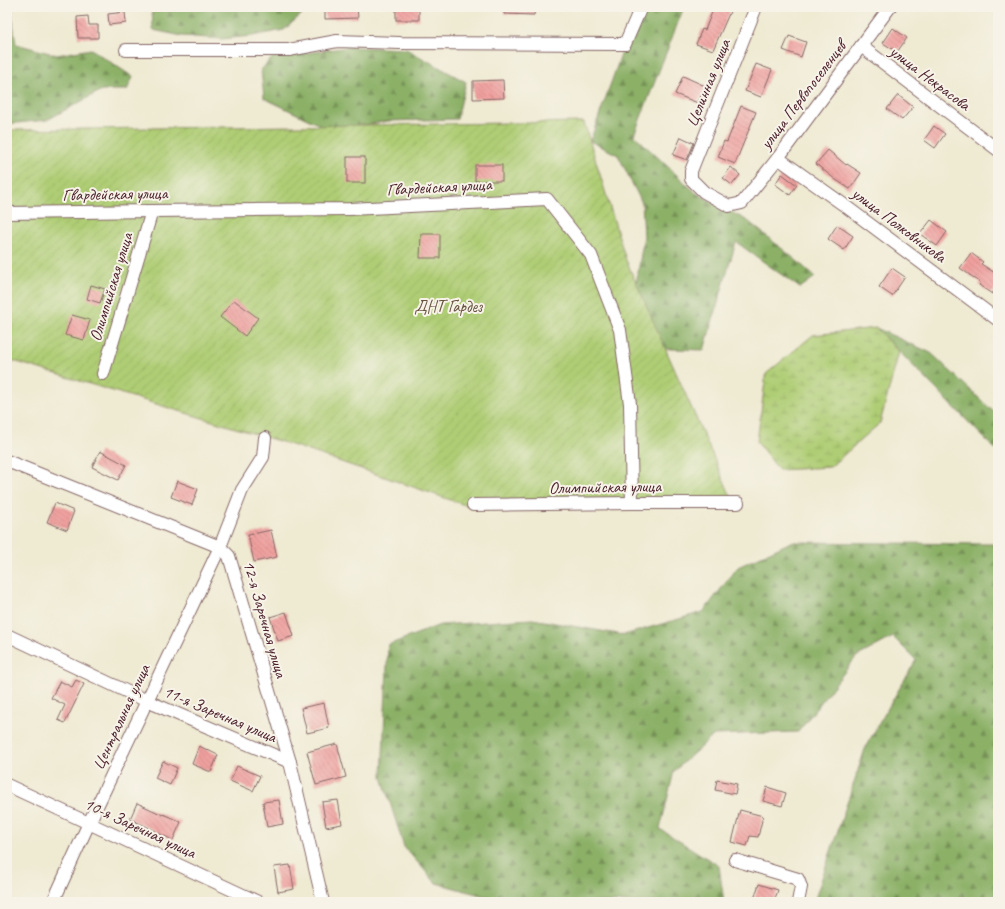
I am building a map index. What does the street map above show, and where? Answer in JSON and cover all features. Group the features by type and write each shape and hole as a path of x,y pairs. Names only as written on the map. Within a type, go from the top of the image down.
{"street":[{"path":"126,50 289,50 337,41 400,43 625,44 641,7"},
{"name":"Целинная улица","path":"742,203 729,206 704,192 691,179 691,171 756,7"},
{"name":"улица Первопоселенцев","path":"742,203 778,158 890,7"},
{"name":"улица Некрасова","path":"861,46 998,150"},
{"name":"улица Полковникова","path":"778,158 844,205 998,320"},
{"name":"Гвардейская улица","path":"7,213 350,209 548,199 591,255 620,330 630,404 632,503"},
{"name":"Олимпийская улица","path":"103,374 152,211"},
{"name":"Центральная улица","path":"53,902 220,547 242,490 263,457 265,438"},
{"name":"12-я Заречная улица","path":"7,462 220,547 229,556 290,762 323,902"},
{"name":"Олимпийская улица","path":"473,505 738,503"},
{"name":"11-я Заречная улица","path":"7,635 147,701 290,762"},
{"name":"10-я Заречная улица","path":"7,784 258,902"},
{"path":"735,860 798,880 801,888 798,902"}],"green space":[{"path":"7,7 11,7 16,44 57,55 91,49 133,77 127,90 102,90 47,120 7,124"},
{"path":"152,7 304,7 303,13 284,30 252,36 221,39 182,36 153,30"},
{"path":"644,7 684,7 634,135 696,193 748,221 815,277 800,288 736,242 704,350 642,348 630,321 644,236 642,203 618,155 590,141 625,44"},
{"path":"349,47 406,49 466,82 457,119 389,121 330,130 264,98 261,70 272,58"},
{"name":"ДНТ Гардез","path":"584,122 626,260 733,501 465,505 295,446 7,359 7,130"},
{"path":"876,328 931,353 998,416 998,452"},
{"path":"876,328 899,352 880,423 830,467 779,470 757,442 766,374 813,335"},
{"path":"791,542 992,544 998,546 998,874 994,902 814,902 866,746 916,660 893,637 856,657 798,732 714,735 674,771 660,829 719,866 724,902 506,902 436,883 404,847 382,777 388,645 440,625 532,619 624,635 703,612 738,567"}],"building":[{"path":"325,7 357,7 358,18 325,19"},
{"path":"396,7 419,7 419,20 396,20"},
{"path":"504,7 535,7 534,15 504,14"},
{"path":"714,7 732,7 713,50 696,44 702,29 705,30"},
{"path":"125,12 126,23 109,25 108,14"},
{"path":"88,16 89,25 98,25 98,38 78,38 77,17"},
{"path":"893,28 907,38 897,52 883,43"},
{"path":"789,36 806,42 801,57 783,50"},
{"path":"756,64 772,70 761,97 745,91"},
{"path":"683,76 705,86 698,103 675,94"},
{"path":"503,80 504,98 473,99 473,81"},
{"path":"898,95 913,107 902,120 887,109"},
{"path":"741,106 756,112 735,164 718,157 724,141 727,142"},
{"path":"934,126 945,134 935,148 924,140"},
{"path":"681,137 694,143 687,160 673,155"},
{"path":"828,150 846,165 847,164 861,173 850,189 816,164"},
{"path":"347,157 365,157 365,183 347,183"},
{"path":"475,165 502,165 502,181 475,181"},
{"path":"731,167 740,175 732,185 723,178"},
{"path":"782,174 797,185 790,195 775,184"},
{"path":"931,220 947,232 937,246 920,234"},
{"path":"837,225 853,236 844,250 828,239"},
{"path":"421,234 440,234 440,258 420,258"},
{"path":"971,253 983,262 981,264 998,275 998,285 992,294 979,285 981,283 960,268"},
{"path":"892,268 905,277 892,296 879,287"},
{"path":"91,285 105,289 100,303 87,299"},
{"path":"234,300 258,318 245,336 220,317"},
{"path":"72,315 90,320 84,340 65,335"},
{"path":"100,451 126,465 118,480 92,467"},
{"path":"177,481 198,489 192,505 171,497"},
{"path":"55,503 74,511 67,530 47,522"},
{"path":"271,530 277,557 254,562 248,535"},
{"path":"286,612 294,636 278,641 270,617"},
{"path":"76,680 84,684 65,723 58,720 65,705 51,698 60,681 72,687"},
{"path":"324,703 329,728 307,733 301,708"},
{"path":"337,744 346,777 316,785 307,752"},
{"path":"199,746 218,755 211,772 192,764"},
{"path":"163,761 177,768 170,785 155,778"},
{"path":"237,766 260,776 253,791 230,781"},
{"path":"717,780 737,784 735,794 715,790"},
{"path":"767,787 786,793 782,806 763,801"},
{"path":"279,800 283,824 267,827 263,802"},
{"path":"338,800 342,824 326,827 322,802"},
{"path":"137,803 181,822 173,840 130,819"},
{"path":"740,810 763,816 758,837 750,836 747,846 732,842"},
{"path":"290,865 294,889 278,892 274,867"},
{"path":"759,884 778,890 774,902 753,902"}]}
